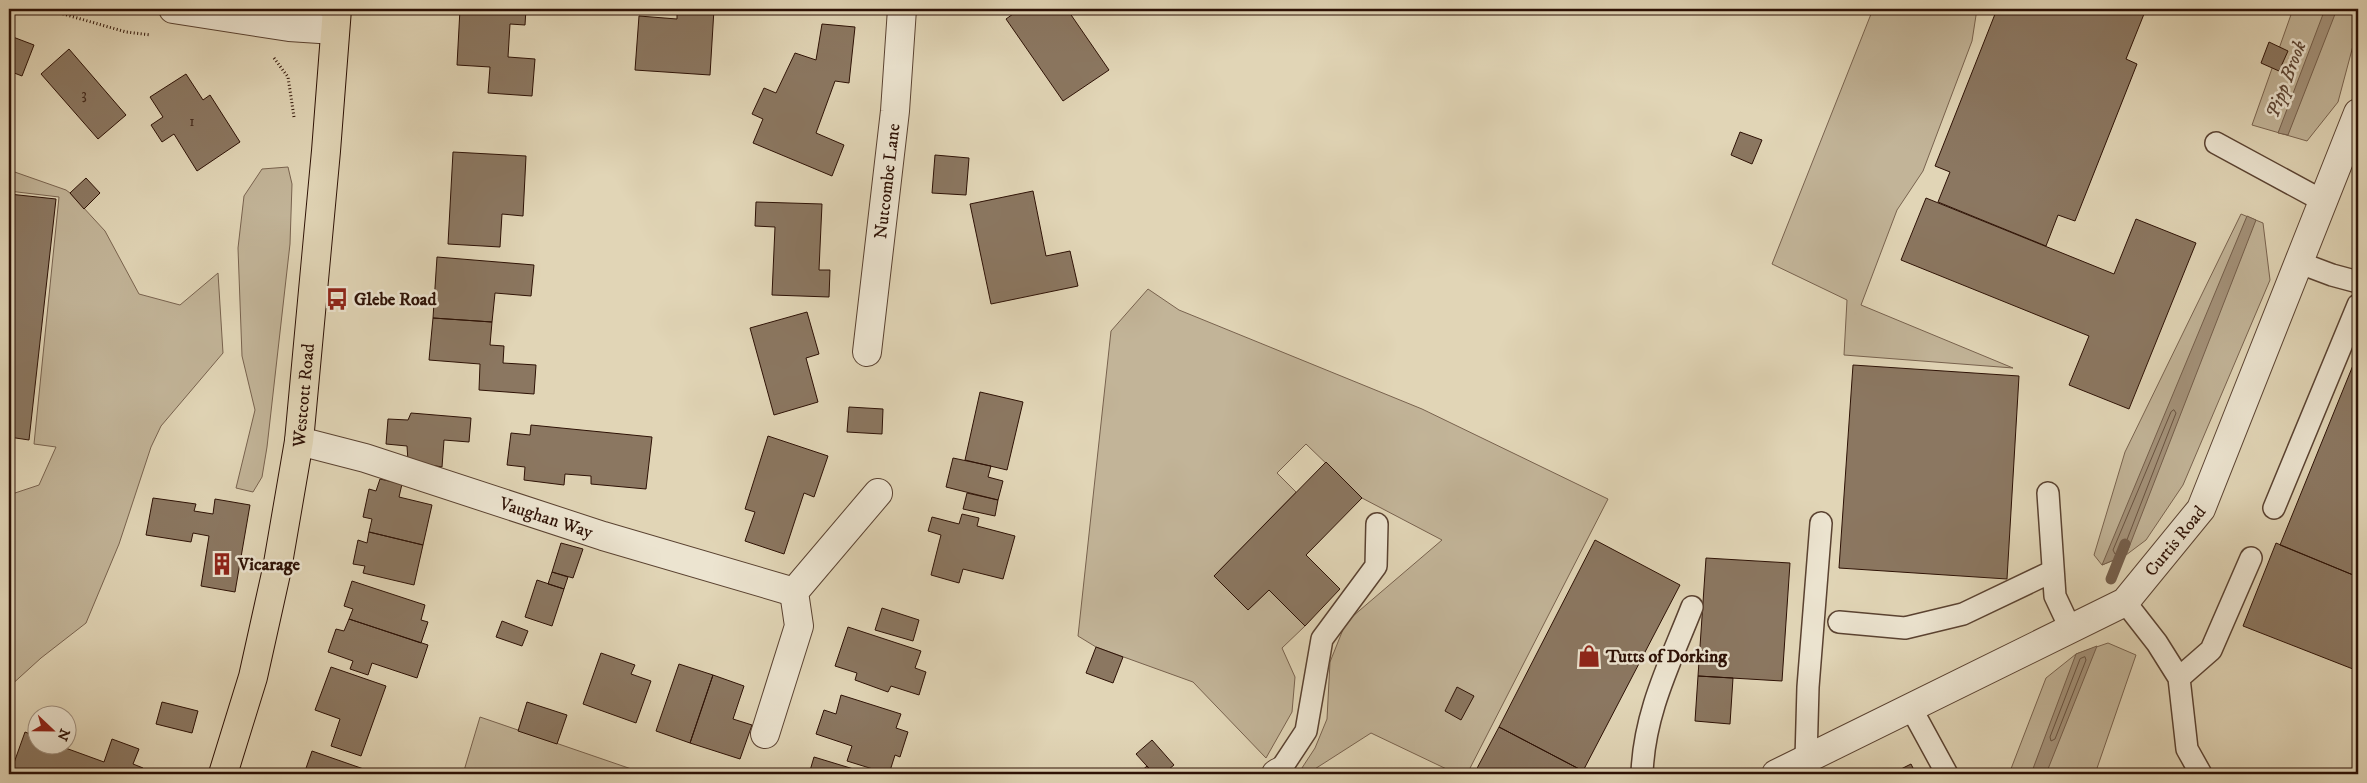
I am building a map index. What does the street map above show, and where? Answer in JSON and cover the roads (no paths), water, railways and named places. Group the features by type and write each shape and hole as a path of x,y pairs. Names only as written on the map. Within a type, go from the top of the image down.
{"main road":[{"name":"Westcott Road","path":"223,774 255,668 277,568 299,441 336,19"}],"street":[{"path":"173,9 261,22 336,19"},
{"name":"Nutcombe Lane","path":"867,352 895,112 902,9"},
{"name":"Curtis Road","path":"1776,774 2125,602 2201,509 2358,113"},
{"name":"Vaughan Way","path":"299,441 365,458 603,536 794,592"},
{"path":"765,734 799,626 794,592 878,493"}],"lane":[{"path":"2216,143 2323,201"},
{"path":"2300,263 2358,282"},
{"path":"2274,508 2358,305"},
{"path":"2048,493 2055,596 2071,630"},
{"path":"1278,773 1306,731 1322,639 1376,566 1377,524"},
{"path":"1806,760 1808,687 1821,524"},
{"path":"2179,678 2211,650 2251,558"},
{"path":"1839,622 1905,628 1963,614 2053,570"},
{"path":"2125,602 2157,643 2179,678 2187,749 2201,774"},
{"path":"1642,774 1643,756 1652,704 1692,607"},
{"path":"1911,708 1946,774"}],"water":[{"path":"2325,9 2337,9 2288,135 2278,133"},
{"path":"2247,216 2256,220 2126,555 2102,565"},
{"path":"2097,646 2046,774 2031,774 2076,654"}],"waterway":[{"path":"2111,579 2125,544"}],"place":[{"name":"Glebe Road","path":"337,299"},
{"name":"Vicarage","path":"222,564"},
{"name":"Tutts of Dorking","path":"1589,656"}],"water label":[{"name":"Pipp Brook","path":"2285,79"}]}
